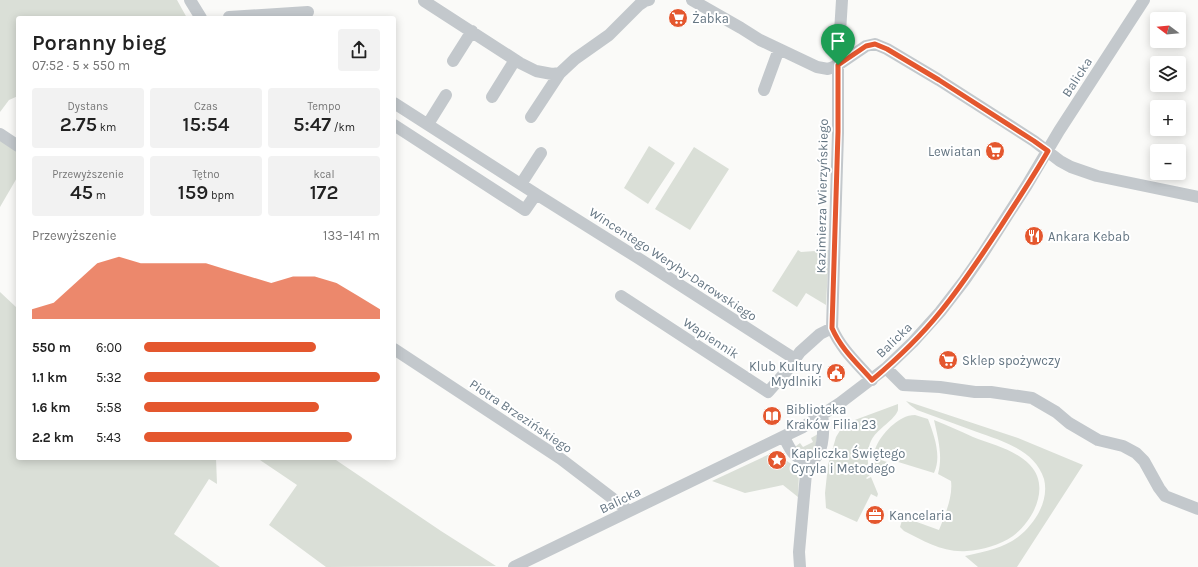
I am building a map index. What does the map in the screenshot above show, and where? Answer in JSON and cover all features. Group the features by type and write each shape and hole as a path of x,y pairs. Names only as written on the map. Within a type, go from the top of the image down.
{"street":[{"path":"190,0 200,16"},
{"path":"531,117 560,72 575,59 609,35 639,5 649,0"},
{"path":"692,0 760,40 817,67 828,69 838,65 866,46 875,44 887,49 939,80 1034,141 1060,161 1071,167 1097,176 1198,196"},
{"name":"Kazimierza Wierzyńskiego","path":"832,328 838,132 838,65 842,0"},
{"name":"Balicka","path":"514,567 784,437 822,415 872,380 886,368 924,331 952,298 1027,186 1063,125 1144,0"},
{"path":"424,1 515,60 536,71 552,74 560,72"},
{"path":"229,16 280,16 308,12"},
{"path":"454,61 472,31"},
{"path":"764,90 779,49"},
{"path":"492,97 515,60"},
{"path":"428,124 446,94"},
{"name":"Wincentego Weryhy-Darowskiego","path":"396,104 795,359"},
{"path":"396,129 525,210 536,194"},
{"path":"0,134 16,145"},
{"path":"521,184 541,153"},
{"name":"Wapiennik","path":"621,296 768,392 791,366 800,352 820,334 832,328"},
{"path":"832,328 849,356 872,380"},
{"name":"Piotra Brzezińskiego","path":"396,350 561,459 629,511"},
{"path":"886,368 904,385 940,386 975,392 991,392 1032,398 1056,412 1069,423 1098,440 1123,446 1136,453 1144,461 1159,488 1166,496 1198,509"},
{"path":"807,462 816,457 819,450 824,428 822,415"},
{"path":"784,437 794,455 807,462"},
{"path":"800,567 799,552 807,462"}],"shaded area":[{"path":"0,0 177,0 186,16 16,16 16,97 9,100 0,112"},
{"path":"0,138 16,149 16,179 0,207"},
{"path":"649,146 675,163 648,204 624,188"},
{"path":"694,147 729,169 690,230 655,209"},
{"path":"798,250 801,252 829,250 826,305 806,293 797,307 772,291"},
{"path":"0,292 16,307 16,460 216,460 217,484 209,479 174,534 220,567 0,567"},
{"path":"906,401 1018,438 1083,465 1017,567 978,567 965,556 988,551 1007,544 1016,539 1031,524 1040,510 1044,497 1045,483 1040,469 1025,454 1007,443 917,410"},
{"path":"898,404 897,413 874,436 868,450 870,475 866,478 871,477 878,494 877,497 871,494 857,522 826,508 825,493 828,465 836,437 844,424"},
{"path":"910,415 928,419 933,432 937,453 934,473 882,457 881,460 887,462 885,467 877,468 874,462 874,454 876,447 885,433 897,422"},
{"path":"934,420 1010,451 1030,465 1036,474 1039,483 1037,503 1027,522 1013,536 985,548 958,551 934,546 904,531 900,527 903,517 939,530 948,506 951,493 951,481 938,474 940,454"},
{"path":"818,434 815,448 809,455 801,454 795,447 800,443 803,447 813,442 811,438"},
{"path":"774,452 797,468 799,473 798,497 783,485 745,493 712,481"},
{"path":"260,460 336,460 496,566 326,567 269,525 297,485"}],"place":[{"name":"Żabka","path":"678,18"},
{"name":"Lewiatan","path":"995,151"},
{"name":"Ankara Kebab","path":"1034,236"},
{"name":"Sklep spożywczy","path":"948,360"},
{"name":"Klub Kultury Mydlniki","path":"836,373"},
{"name":"Biblioteka Kraków Filia 23","path":"772,416"},
{"name":"Kapliczka Świętego Cyryla i Metodego","path":"777,460"},
{"name":"Kancelaria","path":"875,515"}],"route":[{"path":"875,44 887,49 939,80 1048,151 1038,169 982,255 952,298 913,342 872,380 849,356 832,328 838,132 838,65 866,46 875,44"}]}
